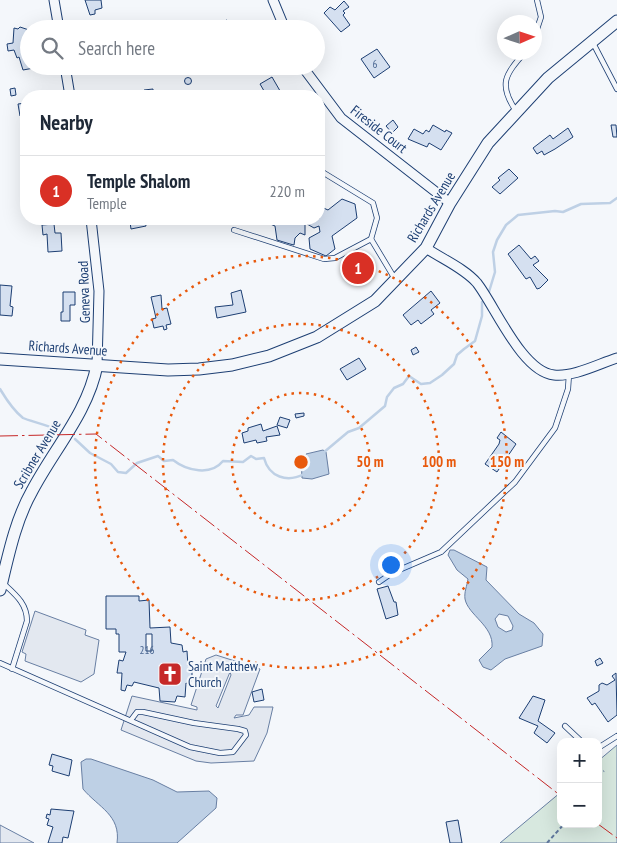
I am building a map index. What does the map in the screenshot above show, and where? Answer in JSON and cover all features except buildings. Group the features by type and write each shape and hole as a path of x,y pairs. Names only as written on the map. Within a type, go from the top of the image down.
{"street":[{"path":"54,0 57,20"},
{"path":"273,0 281,20"},
{"name":"Richards Avenue","path":"0,359 199,369 232,365 269,356 317,337 375,301 426,248 450,202 488,143 548,78 617,21"},
{"path":"66,75 69,90"},
{"name":"Fireside Court","path":"309,75 320,90"},
{"name":"Fireside Court","path":"325,97 341,118 450,202"},
{"name":"Geneva Road","path":"92,225 99,291 97,365"},
{"path":"426,248 469,276 477,284 511,339 539,369 554,375 569,374 617,358"},
{"name":"Scribner Avenue","path":"1,586 24,507 84,404 95,378 97,365"}],"lane":[{"path":"537,0 541,15"},
{"path":"592,42 617,89"},
{"path":"517,112 508,98 504,83 506,75 518,60"},
{"path":"234,230 324,259 335,258 371,239 377,218 373,204 325,174"},
{"path":"371,239 395,280"},
{"path":"379,582 392,573 441,552 515,482 555,428 568,390 569,374"},
{"path":"1,586 22,603 28,621 12,669"},
{"path":"0,664 190,746 220,752 233,752 246,735 245,731 238,729 143,712 137,712 131,720"},
{"path":"566,726 578,738"},
{"path":"602,745 617,736"}],"path":[{"path":"547,843 560,828"}],"shaded area":[{"path":"35,611 86,630 85,635 99,640 94,674 81,682 25,661 26,654 22,652"},
{"path":"216,655 260,669 243,715 236,715 234,718 249,715 254,707 273,707 267,733 254,761 211,763 196,761 121,730 132,696 197,710 197,707 191,705 206,659","holes":["230,672 231,675 218,708 216,706"]},
{"path":"617,745 617,843 500,843 557,795 557,828 602,828 602,758"},
{"path":"0,825 34,843 0,843"}],"water":[{"path":"323,450 326,452 329,474 312,479 302,478 301,458 305,459 306,454"},
{"path":"450,550 454,550 487,567 486,580 519,614 534,623 543,634 542,646 505,659 491,670 483,667 479,660 492,647 492,640 485,627 467,605 465,591 468,579 457,570 448,555","holes":["499,614 508,616 513,626 512,630 506,632 498,627 495,619"]},
{"path":"86,759 153,780 177,792 209,791 217,798 216,808 177,843 117,843 117,833 112,818 83,789 81,762"}],"waterway":[{"path":"488,295 495,272 493,252 497,240 506,225 518,215 555,211 563,212 581,204 610,203 617,198"},
{"path":"323,453 348,432 359,428 385,406 387,397 394,388 403,384 409,376 421,384 430,383 454,364 457,355 475,341 482,316 482,302"},
{"path":"0,389 13,408 23,418 58,430"},
{"path":"75,439 90,453 111,464 118,472 126,473 137,463 158,456 164,461 173,460 185,467 199,470 212,469 223,461 243,462 251,456 256,459 264,458 266,465 274,474 285,478 298,477 304,474"}],"power":[{"path":"0,436 96,434 557,793"},
{"path":"602,827 617,838"}],"place":[{"name":"Temple Shalom","path":"358,268"},
{"name":"Saint Matthew Church","path":"170,674"}]}
